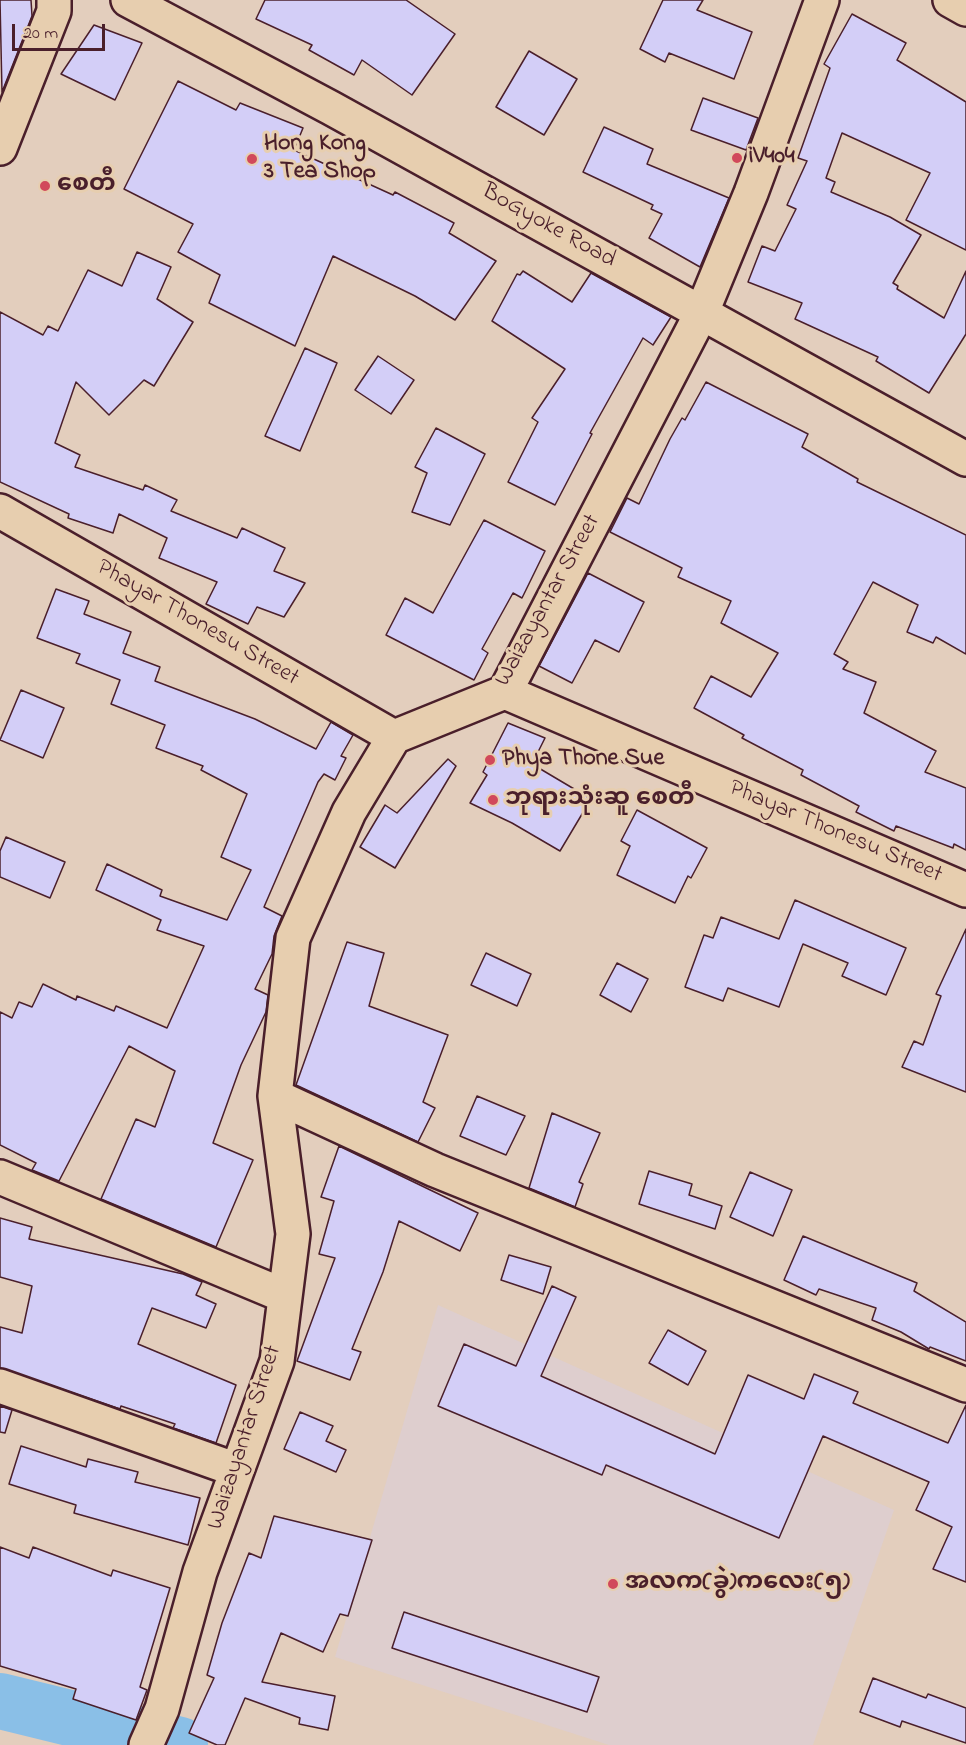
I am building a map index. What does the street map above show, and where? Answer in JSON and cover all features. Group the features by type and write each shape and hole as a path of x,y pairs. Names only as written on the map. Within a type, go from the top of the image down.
{"street":[{"path":"0,148 54,11 54,0"},
{"name":"BoGyoke Road","path":"128,0 702,312 966,459"},
{"name":"Waizayantar Street","path":"146,1745 162,1709 200,1572 277,1361 294,1234 275,1096 292,938 349,812 394,737 505,692 702,312 751,193 822,0"},
{"path":"950,0 966,9"},
{"name":"Phayar Thonesu Street","path":"0,512 394,737"},
{"name":"Phayar Thonesu Street","path":"505,692 966,890"},
{"path":"275,1096 435,1170 966,1385"},
{"path":"0,1177 285,1296"},
{"path":"0,1386 237,1470"}],"shaded area":[{"name":"အလက(ခွဲ)ကလေး(၅)","path":"438,1305 894,1510 813,1745 609,1745 335,1657"}],"building":[{"path":"0,0 31,0 32,16 2,92"},
{"path":"265,0 406,0 455,34 412,95 362,60 354,75 309,50 312,45 256,19"},
{"path":"663,0 703,0 697,10 752,32 734,79 669,53 665,62 640,49"},
{"path":"852,14 906,43 897,60 966,102 966,250 906,220 930,173 842,133 826,178 835,182 831,192 890,217 921,235 893,283 898,286 897,289 944,318 966,271 966,334 929,393 876,361 878,357 795,319 802,303 748,282 762,246 775,251 796,209 787,205 807,161 798,158 830,68 824,64"},
{"path":"94,25 142,43 115,100 61,74"},
{"path":"529,51 577,79 544,135 496,107"},
{"path":"178,81 236,110 240,103 303,128 294,150 393,195 395,192 454,223 449,233 496,261 455,320 415,296 333,256 295,346 209,303 220,275 178,252 193,224 124,189"},
{"path":"703,98 758,118 746,150 691,130"},
{"path":"604,127 653,149 647,164 729,198 700,267 649,238 662,214 651,209 653,205 583,172"},
{"path":"137,252 171,267 157,299 193,322 154,386 144,380 109,415 76,382 55,443 80,455 75,467 143,490 145,485 177,500 171,511 237,538 242,528 285,548 274,571 305,583 284,617 257,607 248,624 206,604 217,582 159,558 167,538 119,514 113,533 68,518 69,514 0,482 0,312 43,335 48,326 58,331 88,270 122,286"},
{"path":"523,271 572,302 591,273 671,317 653,345 643,338 590,433 592,434 555,505 508,482 538,422 532,418 565,369 492,321 517,274 520,275"},
{"path":"305,348 337,363 300,451 265,436"},
{"path":"378,356 414,380 391,414 355,390"},
{"path":"706,382 808,434 802,447 858,479 857,482 966,535 966,654 936,637 933,643 907,632 918,605 873,582 834,654 848,662 843,669 876,682 864,713 936,751 925,772 966,788 966,850 954,844 953,848 896,826 894,831 856,812 859,806 801,775 803,770 742,738 744,735 694,708 711,676 751,697 778,653 721,623 731,601 678,577 682,568 610,532 627,498 639,504 670,439 682,418 685,420"},
{"path":"436,428 485,454 450,525 412,512 427,473 415,467"},
{"path":"484,520 545,551 522,598 513,593 482,649 488,653 474,680 386,635 405,598 433,613"},
{"path":"588,573 644,602 619,652 595,640 572,683 539,666"},
{"path":"56,589 89,601 84,614 131,632 123,653 160,667 155,681 255,719 316,749 331,722 353,735 341,756 346,758 335,780 324,774 318,782 264,907 282,916 274,936 272,954 255,989 268,995 266,1012 241,1065 213,1143 253,1160 216,1247 101,1199 136,1119 155,1127 175,1071 129,1046 59,1181 32,1170 36,1163 0,1145 0,1012 12,1018 19,1002 32,1007 43,984 76,1000 77,996 114,1011 116,1006 167,1028 204,946 157,930 161,920 96,890 107,864 162,890 160,896 227,920 251,870 221,857 247,794 201,770 203,766 156,748 165,725 111,704 120,680 76,663 80,654 37,638"},
{"path":"21,690 64,708 43,758 0,740"},
{"path":"508,723 545,738 532,764 591,799 560,851 512,823 470,803 487,775 483,772"},
{"path":"448,759 456,766 395,868 360,847 385,805 397,813"},
{"path":"637,810 707,848 691,878 688,876 675,903 617,875 630,846 621,841"},
{"path":"6,837 65,862 50,898 0,877 0,851"},
{"path":"795,900 906,948 886,995 842,976 848,963 803,944 779,1007 728,988 723,1001 685,987 704,935 713,938 721,917 779,939"},
{"path":"966,929 966,1092 902,1067 914,1041 923,1045 941,996 936,994"},
{"path":"347,942 384,953 369,1006 448,1035 423,1102 435,1108 418,1142 296,1085"},
{"path":"486,953 531,974 517,1006 471,985"},
{"path":"617,963 648,979 631,1012 600,995"},
{"path":"477,1096 525,1116 506,1155 460,1136"},
{"path":"552,1113 600,1133 579,1182 583,1184 575,1207 529,1188"},
{"path":"339,1146 478,1213 460,1251 399,1221 383,1272 352,1349 361,1352 350,1380 297,1361 335,1258 319,1254 334,1201 321,1197"},
{"path":"649,1171 692,1184 689,1195 722,1206 715,1229 639,1204"},
{"path":"750,1172 792,1190 773,1236 730,1217"},
{"path":"0,1218 32,1227 29,1239 183,1274 202,1282 196,1295 216,1304 206,1328 152,1308 138,1344 236,1385 216,1443 173,1428 175,1424 121,1406 120,1409 0,1368 0,1327 22,1333 32,1286 0,1277"},
{"path":"803,1236 917,1283 914,1291 966,1322 966,1361 930,1347 929,1349 901,1332 872,1320 876,1308 819,1289 816,1295 784,1280"},
{"path":"509,1255 551,1267 543,1294 501,1280"},
{"path":"552,1286 576,1297 541,1376 715,1454 748,1375 804,1399 814,1374 858,1392 853,1403 948,1443 966,1405 966,1582 933,1569 952,1527 916,1510 929,1482 823,1436 779,1538 606,1465 602,1475 438,1406 464,1344 516,1366"},
{"path":"668,1330 706,1351 688,1385 649,1363"},
{"path":"0,1406 12,1410 5,1433 0,1432"},
{"path":"300,1412 333,1426 326,1441 346,1450 336,1472 284,1449"},
{"path":"21,1446 86,1467 88,1459 138,1472 135,1482 200,1498 188,1545 74,1513 76,1505 9,1484"},
{"path":"274,1516 372,1540 348,1616 340,1614 323,1652 281,1633 262,1682 335,1696 328,1730 299,1724 300,1718 245,1698 225,1745 217,1745 189,1733 214,1678 207,1675 222,1623 249,1553 261,1558"},
{"path":"0,1547 29,1558 33,1547 111,1576 113,1570 170,1588 140,1687 147,1690 136,1720 73,1699 76,1689 0,1666"},
{"path":"404,1612 599,1677 587,1712 392,1648"},
{"path":"873,1678 926,1698 928,1694 966,1708 966,1743 902,1721 900,1727 860,1712"}],"waterway":[{"path":"0,1701 180,1745"}],"place":[{"name":"iV404","path":"737,158"},
{"name":"Hong Kong 3 Tea Shop","path":"252,159"},
{"name":"စေတီ","path":"45,186"},
{"name":"Phya Thone Sue","path":"490,760"},
{"name":"ဘုရားသုံးဆူ စေတီ","path":"493,800"},
{"name":"အလက(ခွဲ)ကလေး(၅)","path":"613,1584"}]}
